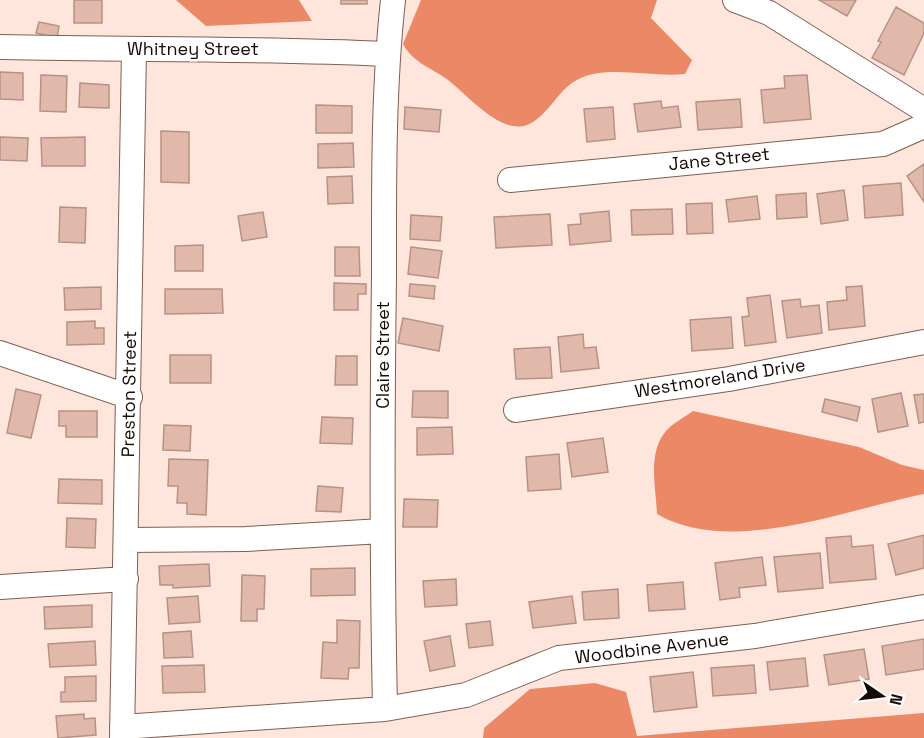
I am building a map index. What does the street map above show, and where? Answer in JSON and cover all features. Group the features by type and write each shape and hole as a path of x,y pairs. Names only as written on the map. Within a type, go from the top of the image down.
{"street":[{"name":"Claire Street","path":"385,709 382,531 387,54 393,0"},
{"path":"735,0 770,13 924,110"},
{"name":"Whitney Street","path":"0,47 134,50 263,48 387,54"},
{"name":"Preston Street","path":"122,732 130,397 134,50"},
{"name":"Jane Street","path":"510,180 883,144 924,126"},
{"name":"Westmoreland Drive","path":"516,411 729,379 924,342"},
{"path":"0,353 130,397"},
{"path":"127,540 246,539 382,531"},
{"path":"0,587 126,579"},
{"name":"Woodbine Avenue","path":"122,732 385,709 466,695 559,658 755,636 924,607"}],"shaded area":[{"path":"176,0 299,0 312,21 206,26"},
{"path":"421,0 657,0 651,18 692,60 685,74 604,72 582,77 566,88 533,122 522,126 511,126 487,114 448,80 417,61 407,51 403,44"},
{"path":"693,411 859,447 902,465 924,470 924,494 789,526 753,531 719,531 686,526 657,514 654,471 656,450 660,440 666,431"},
{"path":"595,683 626,692 637,736 924,713 924,738 483,738 484,728 530,689"}],"building":[{"path":"74,0 102,0 102,23 74,23"},
{"path":"341,0 367,0 367,4 341,4"},
{"path":"819,0 856,0 847,16"},
{"path":"896,7 924,23 924,33 904,75 872,58 881,42 878,41"},
{"path":"39,22 59,26 57,38 36,33"},
{"path":"0,72 23,73 23,100 0,99"},
{"path":"41,75 67,76 66,112 40,111"},
{"path":"807,75 811,119 764,123 761,90 785,88 784,76"},
{"path":"80,83 109,85 109,108 79,107"},
{"path":"740,99 742,127 698,130 696,102"},
{"path":"661,101 662,108 678,106 681,127 638,132 634,104"},
{"path":"316,105 352,106 352,133 316,133"},
{"path":"405,107 441,110 439,132 404,129"},
{"path":"613,107 615,139 587,142 584,109"},
{"path":"161,131 189,132 189,183 161,182"},
{"path":"0,137 28,138 27,161 0,160"},
{"path":"85,137 85,166 42,166 41,138"},
{"path":"353,143 354,167 318,168 318,144"},
{"path":"924,164 924,202 907,176"},
{"path":"352,176 353,203 328,204 327,177"},
{"path":"901,183 903,215 865,218 863,186"},
{"path":"844,190 848,220 821,224 817,194"},
{"path":"806,193 807,217 777,219 776,195"},
{"path":"757,196 760,219 729,222 726,200"},
{"path":"712,203 713,233 687,234 686,204"},
{"path":"60,207 86,208 85,243 59,242"},
{"path":"672,209 673,234 632,235 631,210"},
{"path":"609,211 611,241 570,245 568,225 581,224 580,214"},
{"path":"263,212 267,237 242,241 238,216"},
{"path":"550,214 552,245 496,248 494,217"},
{"path":"411,215 442,217 440,241 410,239"},
{"path":"203,245 203,271 175,271 175,246"},
{"path":"335,247 359,247 360,276 335,276"},
{"path":"411,247 442,251 438,278 408,274"},
{"path":"334,283 366,284 366,294 358,294 358,310 334,310"},
{"path":"410,284 435,286 434,299 409,296"},
{"path":"862,286 865,326 829,330 827,302 847,300 846,287"},
{"path":"101,287 101,309 65,310 64,288"},
{"path":"165,289 222,289 223,313 165,314"},
{"path":"770,295 776,342 745,346 742,317 749,316 747,298"},
{"path":"800,299 801,307 819,305 822,333 787,338 782,301"},
{"path":"731,317 733,348 692,351 690,320"},
{"path":"403,318 443,326 439,351 398,343"},
{"path":"95,321 95,328 104,328 104,344 67,345 67,322"},
{"path":"583,334 584,348 596,347 599,368 561,372 558,337"},
{"path":"550,347 552,378 516,379 514,349"},
{"path":"170,355 211,355 211,383 170,383"},
{"path":"336,356 357,356 357,385 335,385"},
{"path":"16,389 41,395 31,438 7,433"},
{"path":"413,391 448,391 448,418 412,417"},
{"path":"901,393 908,426 878,432 872,399"},
{"path":"924,394 924,422 919,423 914,395"},
{"path":"825,399 860,407 857,421 822,412"},
{"path":"59,411 97,411 97,437 66,437 66,426 59,426"},
{"path":"322,417 353,418 352,444 320,443"},
{"path":"164,425 191,426 190,451 163,450"},
{"path":"452,427 453,454 417,455 417,428"},
{"path":"603,438 608,472 572,477 567,443"},
{"path":"559,454 561,489 528,491 526,457"},
{"path":"169,459 208,460 206,515 187,514 187,503 177,503 178,486 168,486"},
{"path":"59,479 102,480 102,504 58,503"},
{"path":"318,486 343,488 341,512 316,511"},
{"path":"404,499 438,500 437,527 403,527"},
{"path":"67,518 96,519 95,548 66,547"},
{"path":"924,535 924,568 896,575 888,544"},
{"path":"851,536 852,547 873,545 876,579 830,583 826,538"},
{"path":"820,553 823,588 778,592 774,557"},
{"path":"762,557 766,585 739,588 740,597 720,600 715,563"},
{"path":"209,564 210,586 173,588 173,585 160,585 159,566"},
{"path":"355,568 355,595 311,596 311,569"},
{"path":"242,575 265,576 264,609 257,609 257,621 241,621"},
{"path":"456,579 457,605 425,607 423,581"},
{"path":"683,582 685,609 649,611 647,585"},
{"path":"618,589 619,618 584,620 582,592"},
{"path":"198,596 200,622 169,624 167,598"},
{"path":"572,596 576,623 533,628 529,602"},
{"path":"92,605 92,627 45,629 44,607"},
{"path":"337,620 360,621 359,668 349,668 348,679 321,678 323,642 337,643"},
{"path":"490,621 493,645 469,648 466,624"},
{"path":"191,631 193,657 164,658 163,633"},
{"path":"450,636 455,666 430,671 424,641"},
{"path":"924,639 924,669 886,675 882,646"},
{"path":"95,641 96,665 50,667 48,644"},
{"path":"864,649 869,679 829,685 824,655"},
{"path":"805,658 808,686 770,690 767,662"},
{"path":"204,665 205,692 163,693 162,666"},
{"path":"754,665 756,693 713,696 711,668"},
{"path":"693,672 697,707 654,712 650,677"},
{"path":"96,676 96,701 61,702 61,692 65,692 65,677"},
{"path":"84,714 84,719 95,718 96,735 58,738 56,716"}]}
